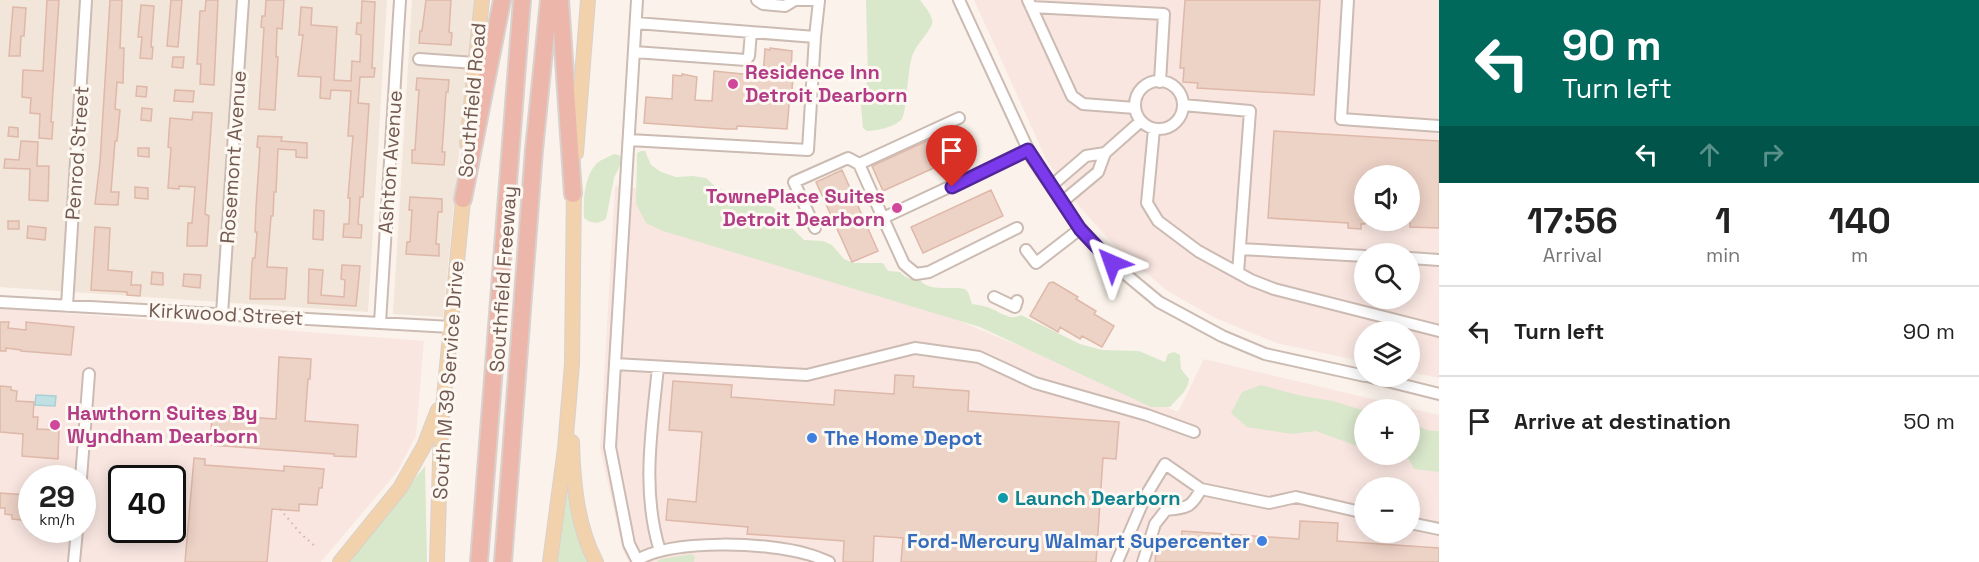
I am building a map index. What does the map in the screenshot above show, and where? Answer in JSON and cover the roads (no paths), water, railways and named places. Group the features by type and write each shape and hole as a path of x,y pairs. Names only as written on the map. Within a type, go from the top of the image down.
{"highway":[{"path":"463,199 502,0"},
{"name":"Southfield Freeway","path":"479,562 522,0"},
{"name":"Southfield Freeway","path":"503,562 532,174 549,0"},
{"path":"560,0 573,194"}],"main road":[{"name":"Southfield Road","path":"463,199 482,0"},
{"path":"588,0 573,194 572,444 578,502 586,539 596,562"},
{"name":"South M 39 Service Drive","path":"437,562 441,428 463,199"},
{"path":"550,562 565,448 572,364"},
{"path":"340,562 387,506 412,470 437,411 445,382"}],"street":[{"name":"Penrod Street","path":"67,306 86,0"},
{"name":"Rosemont Avenue","path":"222,314 243,0"},
{"name":"Ashton Avenue","path":"380,323 400,0"},
{"path":"637,0 610,447 629,544 638,561 646,554 696,544 735,545 807,553 829,562"},
{"path":"628,140 808,150 819,1 795,0 785,6 763,4 757,0"},
{"path":"959,0 1028,150 1080,229 1112,263 1159,302 1214,332 1265,354 1354,373"},
{"path":"1348,0 1341,119 1439,126"},
{"path":"1135,108 1083,104 1072,96 1030,3 1164,14 1160,82"},
{"path":"636,23 815,36"},
{"path":"634,52 746,60 749,56 751,32"},
{"path":"419,59 475,63"},
{"path":"1160,82 1171,85 1177,90 1183,105 1182,113 1173,125 1154,129 1141,121 1135,108 1136,96 1141,89 1147,84 1160,82"},
{"path":"1183,105 1250,111 1238,273"},
{"path":"859,164 959,118"},
{"path":"1062,202 1098,172 1105,153 1141,121"},
{"path":"1154,129 1147,203 1158,221 1190,245 1238,273 1274,289 1439,331"},
{"path":"883,218 1028,150"},
{"path":"1051,186 1086,156 1105,153"},
{"path":"815,228 794,182 848,158 859,164 904,264 916,274 929,272 1017,228"},
{"path":"1026,250 1034,266 1080,229"},
{"path":"1240,249 1354,255"},
{"path":"1420,259 1439,260"},
{"path":"994,297 1015,307 1017,301"},
{"name":"Kirkwood Street","path":"0,302 451,327"},
{"path":"615,364 807,375 915,348 980,357 1035,383 1148,415 1194,432"},
{"path":"658,367 649,464 649,503 653,530 660,551"},
{"path":"82,465 89,374"},
{"path":"1416,387 1439,392"},
{"path":"1117,562 1145,497 1165,464 1202,489 1269,503 1296,497 1354,510"},
{"path":"1143,562 1155,524 1166,510 1184,508 1194,503 1202,489"},
{"path":"1420,525 1439,530"},
{"path":"74,562 76,543"}],"water":[{"path":"36,395 56,396 55,406 35,405"}],"place":[{"name":"Residence Inn Detroit Dearborn","path":"733,84"},
{"name":"TownePlace Suites Detroit Dearborn","path":"897,208"},
{"name":"Hawthorn Suites By Wyndham Dearborn","path":"55,425"},
{"name":"The Home Depot","path":"812,438"},
{"name":"Launch Dearborn","path":"1003,498"},
{"name":"Ford-Mercury Walmart Supercenter","path":"1262,541"}]}
